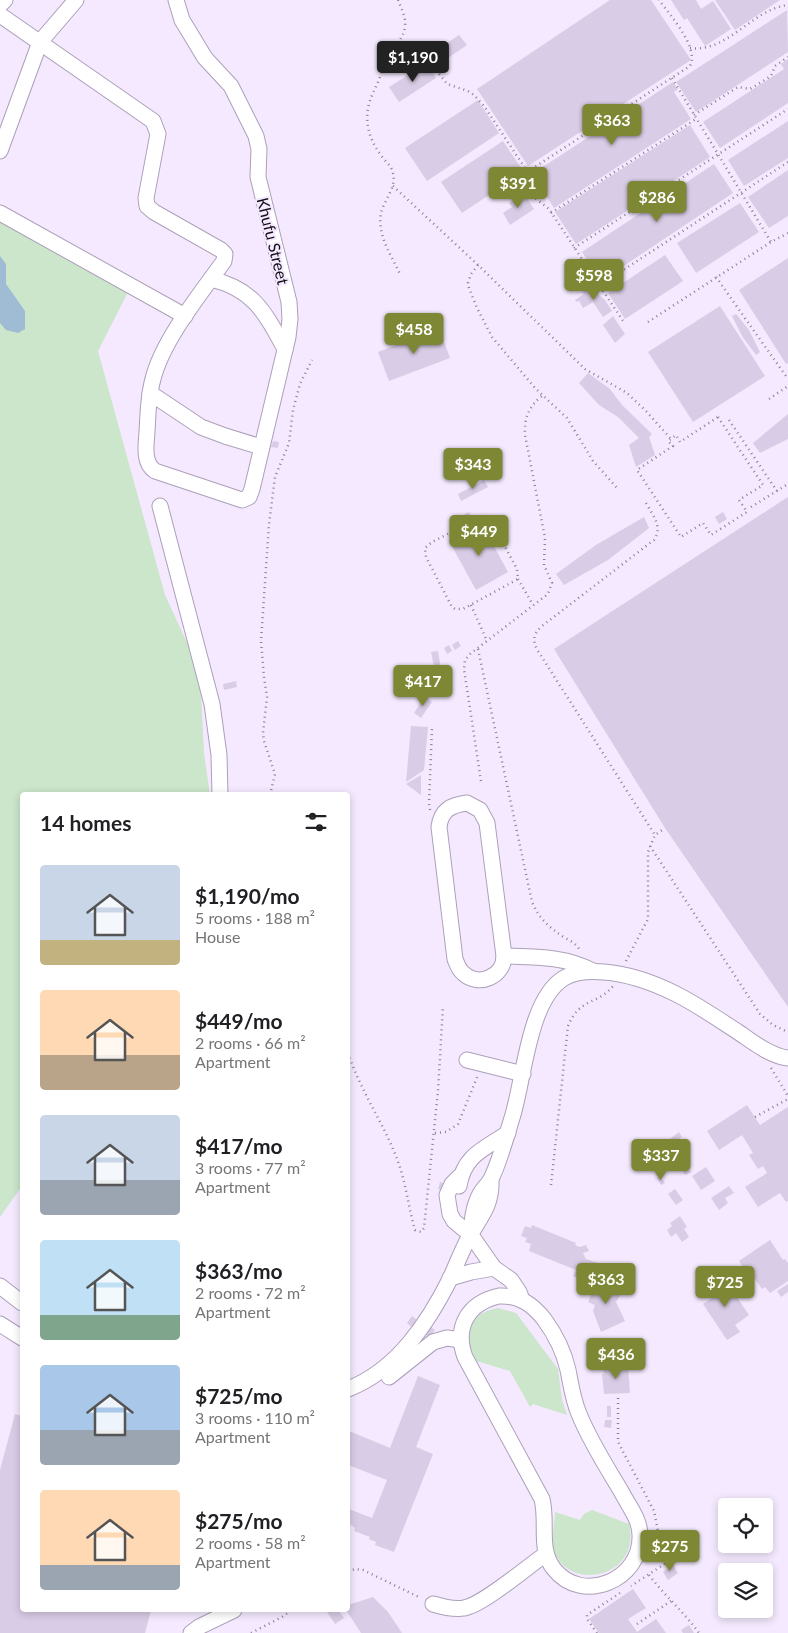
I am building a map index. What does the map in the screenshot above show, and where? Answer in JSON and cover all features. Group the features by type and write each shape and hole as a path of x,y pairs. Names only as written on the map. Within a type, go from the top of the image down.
{"street":[{"path":"0,5 5,0"},
{"path":"0,152 40,42 76,0"},
{"name":"Khufu Street","path":"150,393 146,449 149,465 152,469 239,500 246,499 252,489 285,349 289,328 289,302 258,177 258,142 236,94 225,78 201,51 182,20 176,0"},
{"path":"0,15 150,118 156,125 158,134 146,198 147,206 225,254 224,261 185,316 159,362 150,393 201,427 261,446"},
{"path":"0,213 185,316"},
{"path":"212,279 240,289 256,301 268,317 285,349"},
{"path":"160,506 212,704 219,755 220,792"},
{"path":"467,803 474,806 485,816 504,956 500,971 490,978 483,980 470,978 463,974 457,964 439,827 443,812 456,804 467,803"},
{"path":"504,956 551,957 652,983 678,995 769,1052 788,1058"},
{"path":"355,1386 386,1366 408,1345 422,1327 450,1278 470,1235 482,1219 489,1203 490,1180 508,1133 530,1037 542,1004 551,989 564,978 588,968"},
{"path":"474,1062 523,1074"},
{"path":"508,1133 475,1154 466,1164 460,1176 457,1193 448,1206 454,1221 470,1235 494,1268 510,1280 519,1292 522,1300"},
{"path":"450,1278 494,1268"},
{"path":"0,1286 20,1301"},
{"path":"499,1296 522,1300 536,1310 559,1344 565,1357 577,1411 636,1518 640,1535 638,1553 628,1568 615,1580 599,1586 582,1586 566,1580 554,1569 546,1554 544,1545 546,1518 542,1499 465,1357 461,1340 463,1324 471,1310 484,1300 499,1296"},
{"path":"0,1324 20,1334"},
{"path":"355,1386 382,1382 438,1340 447,1338 461,1340"},
{"path":"433,1604 456,1609 478,1604 546,1554"},
{"path":"191,1633 230,1612"}],"path":[{"path":"398,0 405,19 404,32 402,38 384,61 371,96 367,128 370,138 393,172 393,186 381,212 381,229 386,245 400,274"},
{"path":"527,172 688,68 692,63 687,40 659,0"},
{"path":"690,48 713,46 772,9 788,5"},
{"path":"694,114 738,87 750,89 771,76 775,66 788,57"},
{"path":"430,62 446,84 468,91 480,100 527,172 530,194 551,213 623,321"},
{"path":"672,78 770,242"},
{"path":"574,248 788,109"},
{"path":"551,213 696,119"},
{"path":"599,286 788,162"},
{"path":"393,186 585,369 627,393 671,438"},
{"path":"648,322 770,242 788,233"},
{"path":"478,265 471,274 468,283 470,294 480,316 502,350 542,396 567,418 593,461 618,489"},
{"path":"716,277 788,379"},
{"path":"271,792 275,774 264,741 267,697 261,641 269,524 274,477 289,443 293,410 298,390 312,360"},
{"path":"769,400 788,386"},
{"path":"481,781 464,669 468,657 548,594 552,583 544,565 545,538 525,435 528,413 542,396"},
{"path":"718,416 763,485 739,500 747,512 711,535 702,522 681,537 637,470 673,446 668,440 671,438 676,435 680,442 718,416"},
{"path":"729,420 777,491"},
{"path":"751,507 788,484"},
{"path":"646,503 658,528 657,536 654,540 542,626 534,635 534,641 538,651 655,834"},
{"path":"518,579 459,610 452,607 426,557 425,548 479,517 486,517 491,521 518,569 518,579 533,605"},
{"path":"471,605 487,641"},
{"path":"478,648 532,902 545,924 578,946 588,968"},
{"path":"432,728 429,803 430,810 439,827"},
{"path":"551,1185 568,1026 580,1007 606,994 610,989 648,919 647,858 655,834 665,828"},
{"path":"650,846 760,1014 772,1025 788,1032"},
{"path":"350,1058 360,1084 397,1158 415,1230 419,1232 424,1228 435,1133 443,1006"},
{"path":"435,1133 446,1132 458,1124 474,1062"},
{"path":"755,1117 788,1097 769,1064"},
{"path":"350,1570 356,1569 370,1573 433,1604"},
{"path":"649,1575 699,1633"},
{"path":"637,1624 671,1601"},
{"path":"251,1633 289,1612"}],"green space":[{"path":"0,216 128,292 98,351 165,595 200,671 204,753 210,792 20,792 20,1189 0,1217"},
{"path":"498,1308 516,1313 558,1369 562,1400 567,1415 533,1404 530,1407 510,1371 476,1361 469,1343 472,1324 480,1315"},
{"path":"592,1510 629,1524 630,1543 624,1557 614,1568 600,1574 586,1575 572,1571 560,1562 553,1547 555,1512 580,1520 584,1514"}],"water":[{"path":"0,256 6,264 6,284 25,311 25,329 18,333 6,330 0,323"}],"building":[{"path":"610,0 651,0 691,60 528,166 477,89"},
{"path":"671,0 696,0 701,9 713,1 731,29 705,46 687,18 684,20"},
{"path":"715,0 780,0 735,30"},
{"path":"787,10 788,52 696,112 676,82"},
{"path":"459,35 467,45 445,60 438,49"},
{"path":"788,59 788,103 720,148 703,122 784,69 781,64"},
{"path":"427,63 436,78 399,102 389,87"},
{"path":"673,82 678,89 674,92 691,119 554,208 532,174"},
{"path":"478,100 499,133 427,181 405,148"},
{"path":"788,121 788,158 744,186 728,160"},
{"path":"690,125 710,157 576,244 555,212"},
{"path":"503,141 524,172 462,213 441,182"},
{"path":"714,164 733,193 601,281 582,252"},
{"path":"788,170 788,216 769,228 748,197"},
{"path":"524,194 534,209 510,225 503,213 512,207 509,203"},
{"path":"740,203 759,232 696,273 677,243"},
{"path":"665,255 683,281 625,319 608,293"},
{"path":"788,258 788,363 786,364 739,290"},
{"path":"589,286 605,300 612,311 603,317 593,302 583,308 579,301 576,302 575,300 584,294 582,292"},
{"path":"720,306 765,376 693,422 648,352"},
{"path":"736,314 749,330 760,352 756,355 742,336 732,316"},
{"path":"613,316 625,334 615,343 603,325"},
{"path":"439,328 450,358 389,381 378,352"},
{"path":"588,373 610,389 622,405 652,434 649,437 655,455 636,467 629,445 639,438 618,417 599,405 579,383"},
{"path":"788,414 788,439 760,453 753,443"},
{"path":"273,441 279,442 278,448 271,447"},
{"path":"484,480 488,487 461,501 458,494"},
{"path":"788,497 788,1007 665,828 554,649"},
{"path":"469,512 471,517 461,522 459,517"},
{"path":"723,512 727,519 719,524 715,517"},
{"path":"644,517 649,528 608,560 564,585 556,574 596,545"},
{"path":"482,524 508,572 476,590 449,541"},
{"path":"458,641 461,646 455,650 452,645"},
{"path":"449,645 452,651 447,654 444,648"},
{"path":"438,651 442,675 436,676 431,652"},
{"path":"236,681 237,687 224,690 223,684"},
{"path":"425,696 432,702 421,718 414,713"},
{"path":"411,726 428,727 424,770 406,782"},
{"path":"421,775 421,795 406,784"},
{"path":"747,1105 760,1125 788,1107 788,1201 786,1202 780,1193 758,1207 745,1187 767,1173 763,1166 758,1169 749,1155 753,1153 742,1135 719,1150 707,1131"},
{"path":"679,1132 682,1137 673,1143 670,1139"},
{"path":"686,1163 691,1172 685,1175 680,1166"},
{"path":"706,1167 715,1181 701,1190 692,1176"},
{"path":"660,1176 665,1183 661,1185 657,1178"},
{"path":"440,1182 446,1184 443,1191 438,1189"},
{"path":"729,1186 734,1193 725,1198 728,1203 719,1210 711,1198"},
{"path":"675,1189 683,1200 676,1205 668,1194"},
{"path":"680,1216 687,1227 684,1229 689,1237 682,1242 676,1233 671,1237 667,1230 672,1226 670,1223"},
{"path":"532,1225 576,1243 575,1245 580,1247 586,1245 589,1251 583,1253 586,1259 601,1264 593,1284 573,1276 576,1270 529,1251 531,1244 525,1242 527,1238 521,1236 525,1226 531,1228"},
{"path":"770,1240 783,1260 785,1259 788,1263 788,1281 770,1293 765,1287 762,1289 755,1279 752,1281 739,1261"},
{"path":"609,1276 614,1279 620,1295 616,1302 625,1321 601,1332 593,1311 595,1305 588,1302 597,1281 606,1285"},
{"path":"714,1277 718,1283 720,1281 722,1284 726,1281 749,1315 735,1325 740,1332 727,1340 703,1304 715,1296 706,1283"},
{"path":"788,1284 788,1292 781,1297 777,1291"},
{"path":"412,1316 418,1321 413,1328 407,1323"},
{"path":"428,1325 435,1330 430,1337 423,1333"},
{"path":"628,1366 630,1393 604,1394 603,1367"},
{"path":"418,1376 440,1385 416,1447 433,1454 394,1552 375,1545 376,1542 369,1539 370,1537 354,1531 355,1528 350,1524 350,1509 372,1518 387,1480 350,1466 350,1431 390,1448"},
{"path":"607,1406 611,1406 611,1417 607,1417"},
{"path":"15,1414 20,1415 20,1612 150,1612 145,1633 0,1633 0,1470"},
{"path":"605,1420 612,1420 611,1428 604,1427"},
{"path":"673,1565 678,1573 668,1580 663,1572"},
{"path":"633,1589 646,1608 628,1619 637,1632 656,1619 666,1633 599,1633 589,1619"},
{"path":"373,1597 388,1612 402,1633 361,1633 347,1612 350,1612 350,1604"},
{"path":"327,1612 340,1612 344,1618 335,1624"},
{"path":"689,1625 694,1633 683,1633 681,1630"}]}
